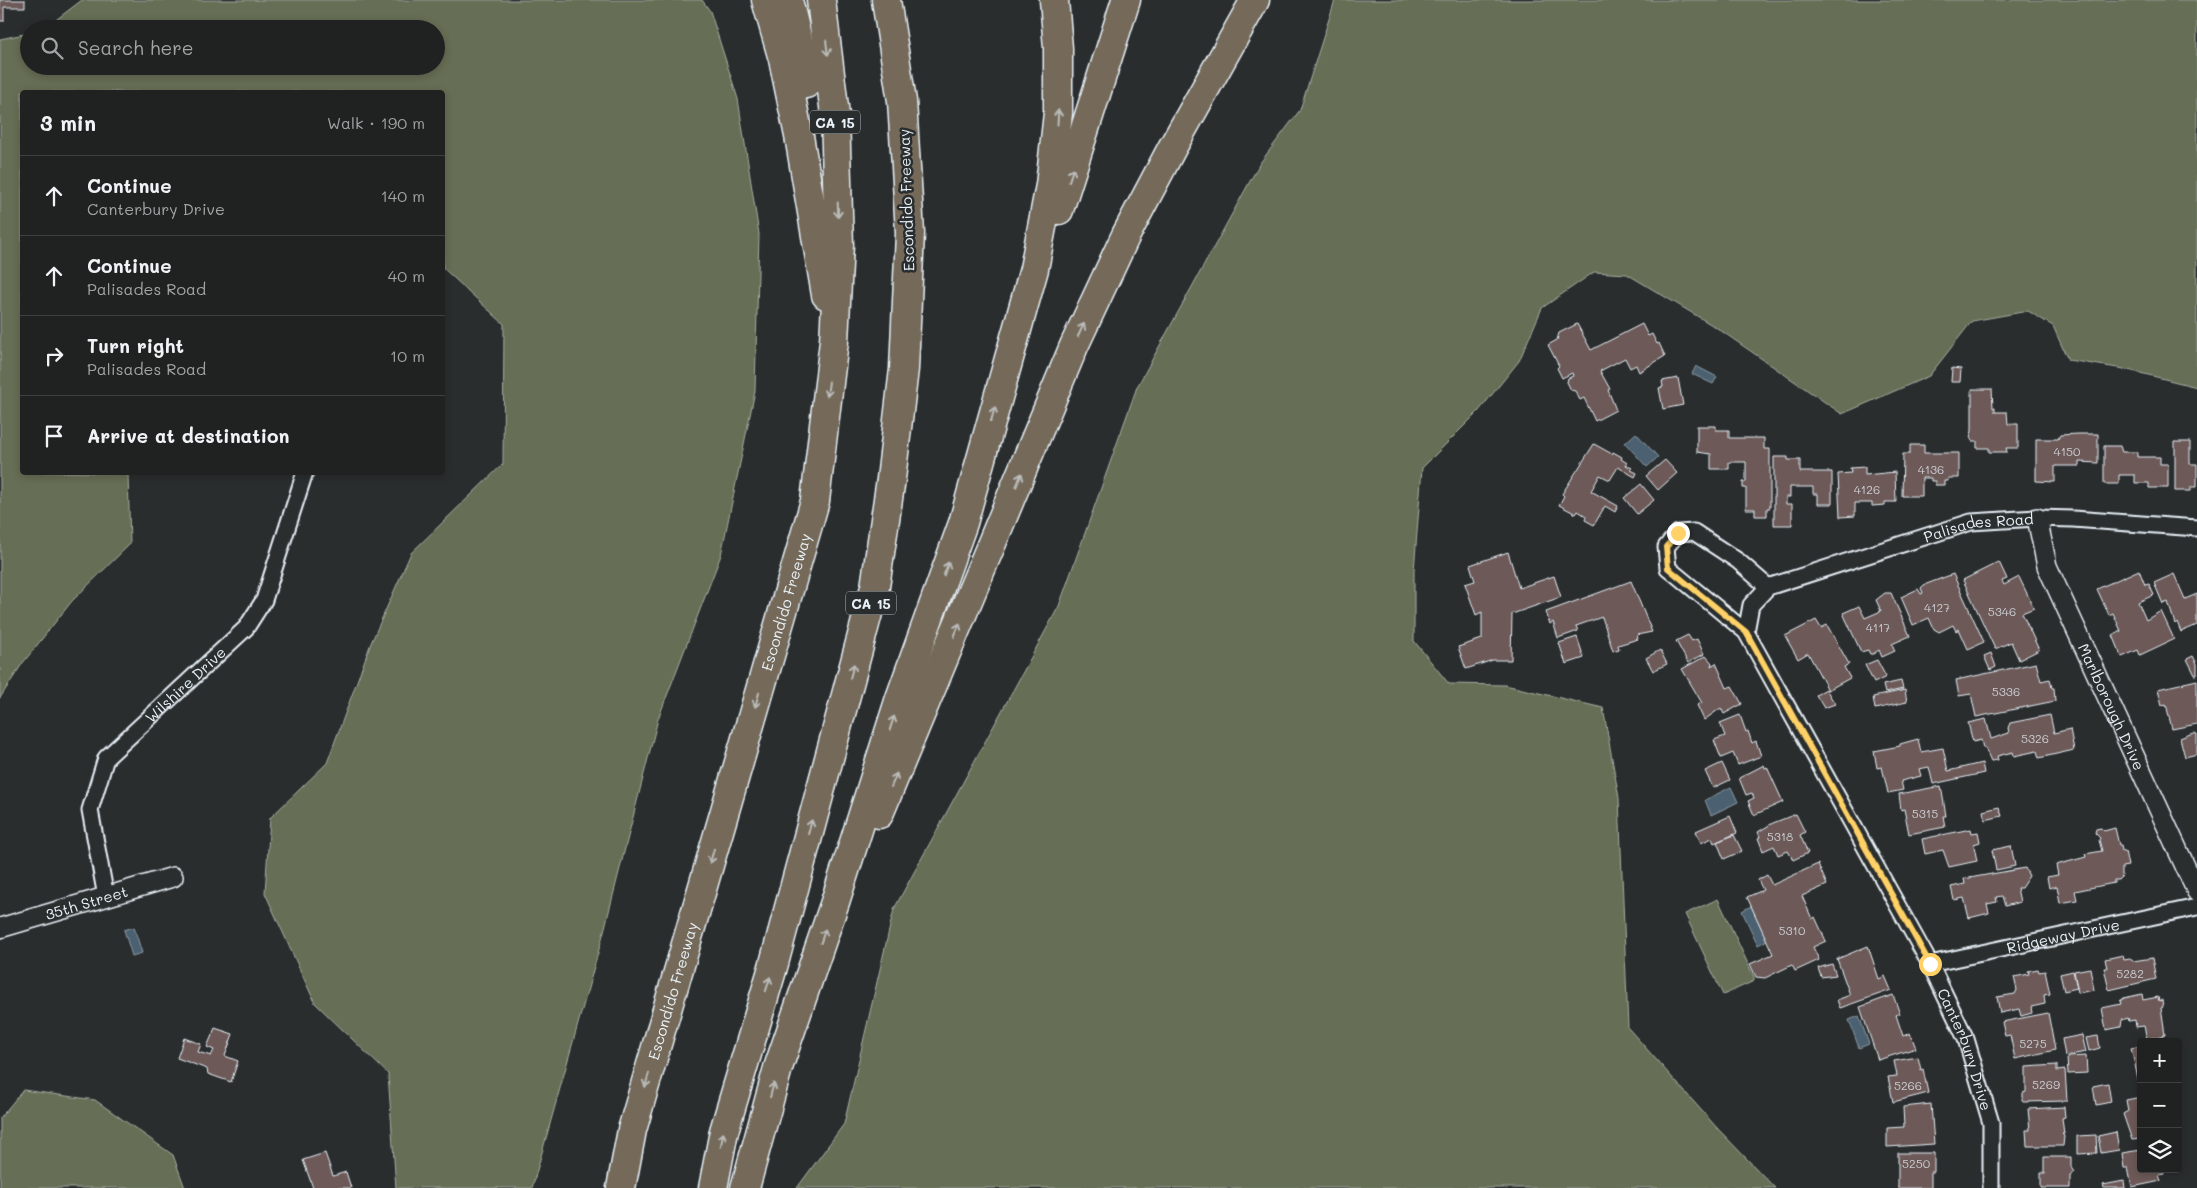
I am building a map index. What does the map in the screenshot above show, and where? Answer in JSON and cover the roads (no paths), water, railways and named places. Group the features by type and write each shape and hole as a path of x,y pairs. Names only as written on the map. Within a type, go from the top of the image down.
{"highway":[{"path":"766,0 783,59 799,136 809,204 834,341"},
{"path":"788,0 802,57 809,102 809,204"},
{"name":"Escondido Freeway","path":"621,1188 632,1130 815,501 834,341 839,245 835,124 821,0"},
{"name":"Escondido Freeway","path":"712,1188 724,1131 773,967 875,587 891,479 904,368 910,234 902,102 886,0"},
{"path":"746,1188 778,1068 900,698 963,523 1034,269 1050,184 1058,113 1058,48 1054,0"},
{"path":"1034,269 1065,194 1126,0"},
{"path":"834,902 870,837 1078,338 1126,235 1172,148 1255,0"}],"street":[{"name":"Wilshire Drive","path":"106,897 90,810 106,758 246,628 264,600 304,475"},
{"name":"Palisades Road","path":"1746,632 1751,605 1768,587 1971,522 2037,518 2197,528"},
{"name":"Marlborough Drive","path":"2037,518 2047,566 2197,892"},
{"path":"1746,632 1668,568 1666,547 1678,533 1694,532 1738,561 1768,587"},
{"name":"Canterbury Drive","path":"1746,632 1930,964 1966,1039 1991,1123 1991,1188"},
{"name":"35th Street","path":"0,928 173,877"},
{"name":"Ridgeway Drive","path":"1930,964 2197,906"}],"water":[{"path":"1696,366 1717,377 1713,384 1692,374"},
{"path":"1636,433 1658,457 1647,467 1625,443"},
{"path":"1731,787 1738,802 1711,815 1705,800"},
{"path":"1751,906 1767,940 1758,945 1742,911"},
{"path":"134,927 142,953 132,956 124,930"},
{"path":"1859,1016 1869,1044 1859,1048 1849,1020"}]}
